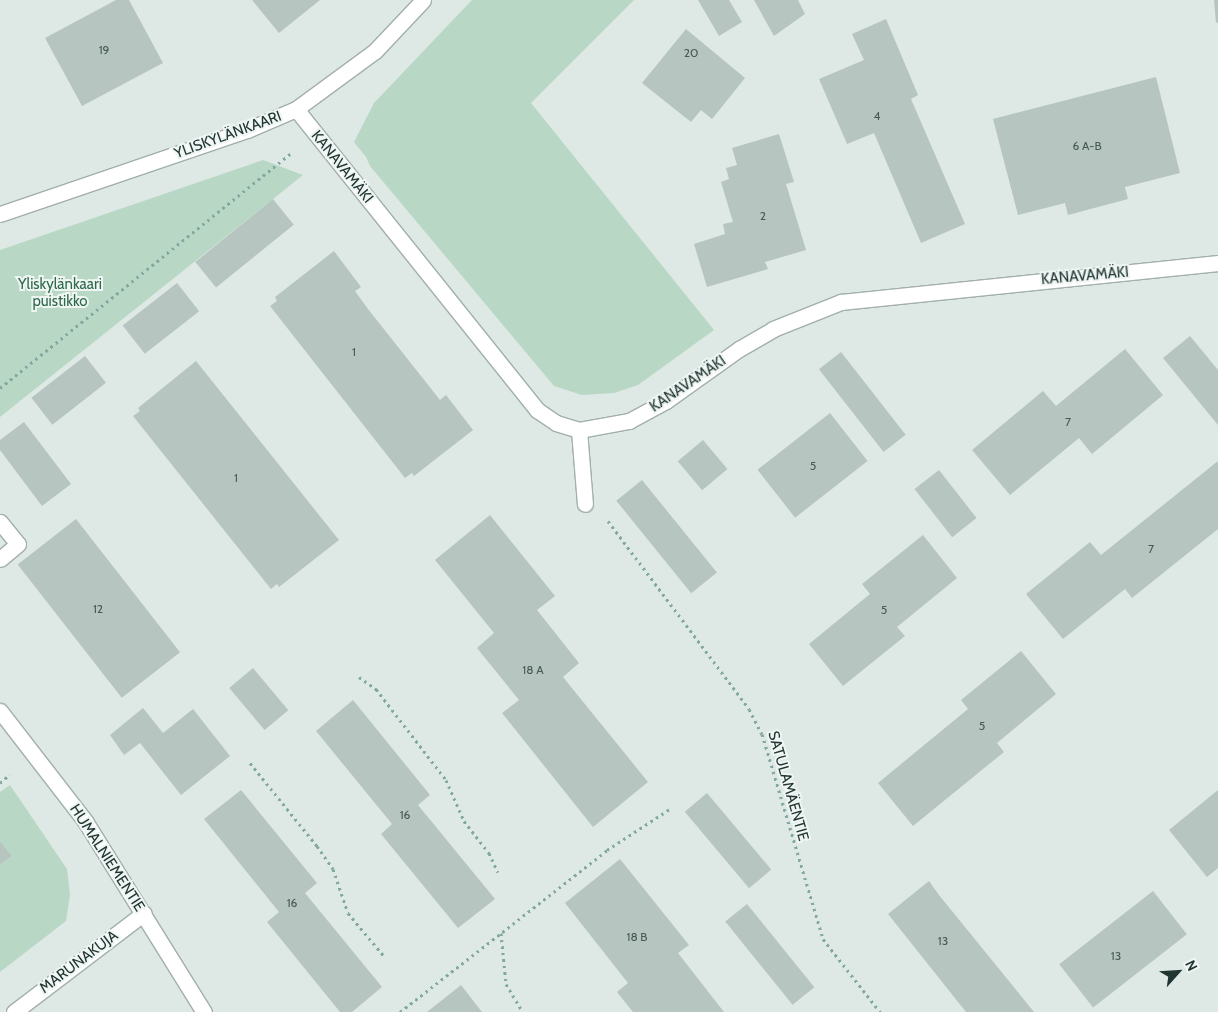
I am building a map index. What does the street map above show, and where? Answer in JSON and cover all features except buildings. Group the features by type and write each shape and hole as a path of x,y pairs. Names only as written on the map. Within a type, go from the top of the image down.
{"street":[{"name":"YLISKYLÄNKAARI","path":"0,214 247,130 296,110 374,51 423,0"},
{"name":"KANAVAMÄKI","path":"296,110 537,410 556,423 579,430 629,421 666,402 772,329 841,302 1218,263"},
{"path":"579,430 585,504"},
{"path":"0,522 18,544 0,558"},
{"name":"HUMALNIEMENTIE","path":"0,711 85,821 144,913 199,1010"},
{"name":"MARUNAKUJA","path":"14,1012 144,913"}],"path":[{"path":"0,388 314,133"},
{"name":"SATULAMÄENTIE","path":"583,480 611,525 748,709 762,734 807,894 823,939 880,1012"},
{"path":"359,677 376,689 446,780 464,821 489,853 498,872"},
{"path":"250,763 317,846 332,869 348,913 384,956"},
{"path":"0,782 10,774"},
{"path":"400,1012 607,850 670,809"},
{"path":"501,933 506,984 524,1012"}],"green space":[{"path":"472,0 634,0 531,103 714,330 638,385 614,393 582,395 554,386 370,166 366,157 354,142 374,103"},
{"name":"Yliskylänkaari puistikko","path":"263,160 303,175 0,417 0,250"},
{"path":"10,785 67,869 70,895 66,921 0,972 0,865 12,856 0,841 0,792"}]}
